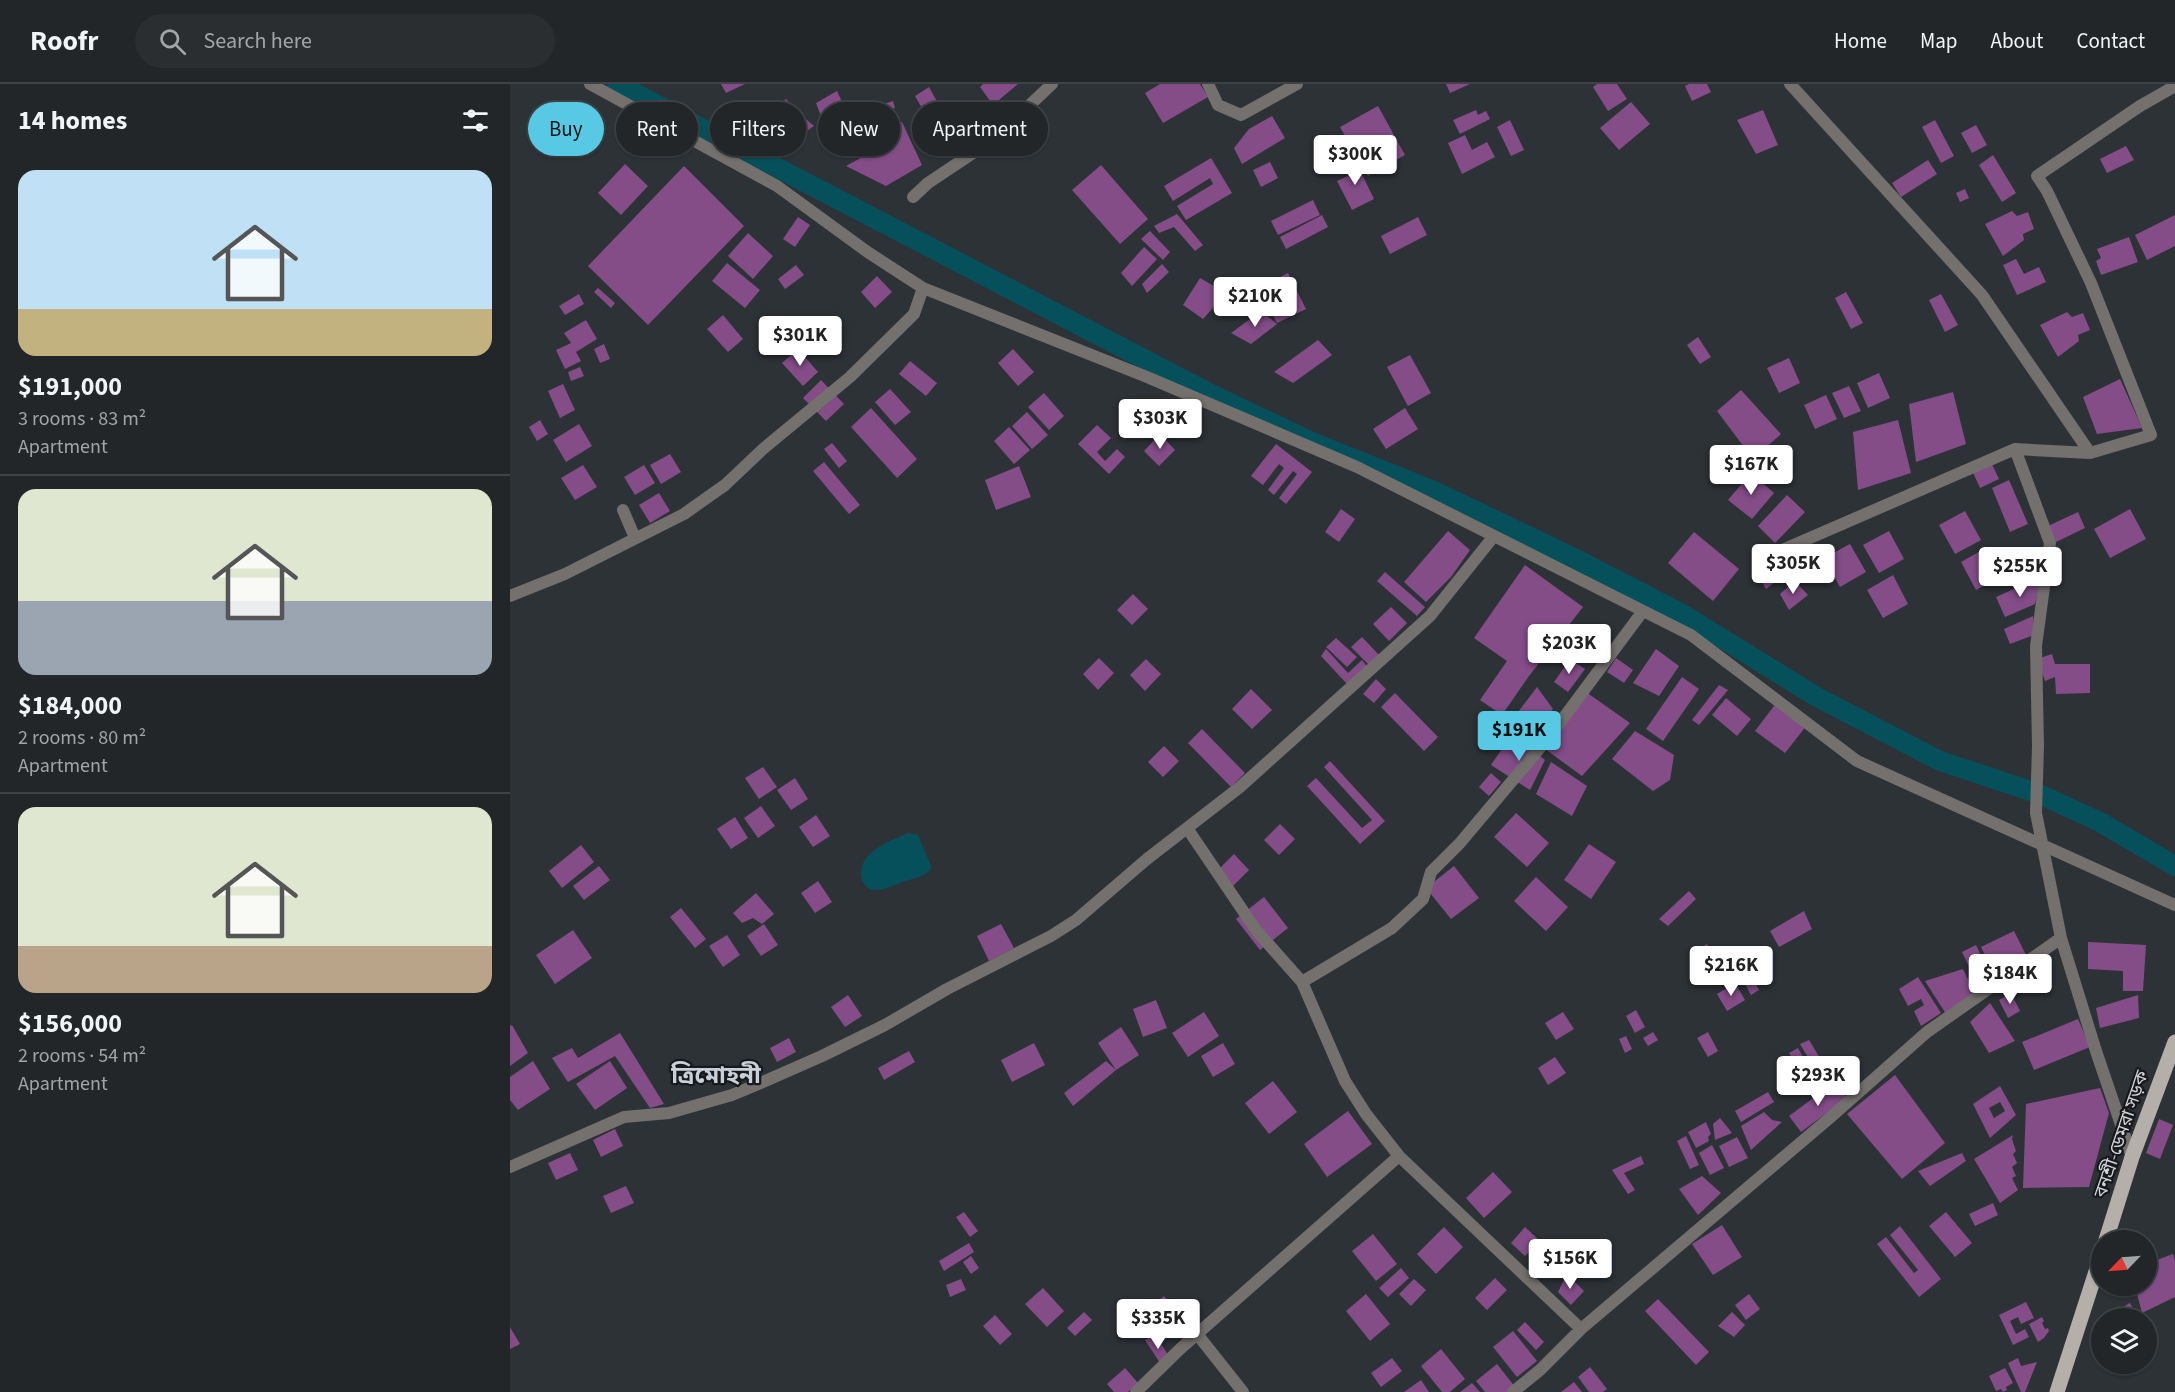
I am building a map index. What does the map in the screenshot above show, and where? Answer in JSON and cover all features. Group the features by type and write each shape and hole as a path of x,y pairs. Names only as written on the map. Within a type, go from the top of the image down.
{"main road":[{"name":"বনশ্রী-ডেমরা সড়ক","path":"2109,1230 2132,1157 2175,1043"},
{"path":"2057,1392 2091,1287"}],"street":[{"path":"590,84 777,186 869,253 923,288 1147,377 1347,463 1691,636 1857,761 2175,905"},
{"path":"913,197 928,183 994,139 1052,84"},
{"path":"1208,84 1218,105 1241,115 1298,84"},
{"path":"1790,84 1982,295 2090,453"},
{"path":"1780,551 2015,449 2090,453 2151,435 2091,283 2047,191 2037,176 2140,106 2175,86"},
{"path":"510,596 558,577 684,513 725,485 769,443 850,376 914,314 923,288"},
{"path":"2015,449 2050,543 2036,646 2038,746 2036,813 2061,938 2096,1052 2132,1157"},
{"path":"623,510 635,538"},
{"path":"510,1167 624,1117 669,1113 732,1095 822,1056 885,1025 947,989 1051,936 1076,920 1147,859 1240,787 1430,616 1494,536"},
{"path":"1302,982 1392,928 1423,899 1431,872 1460,843 1550,736 1643,611"},
{"path":"1187,828 1256,930 1302,982 1345,1081 1366,1114 1399,1156 1581,1329"},
{"path":"1513,1392 1540,1370 1581,1329 1832,1116 1927,1032 2061,938"},
{"path":"1136,1392 1197,1334 1399,1156"},
{"path":"1197,1334 1244,1392"}],"water":[{"path":"908,833 918,835 931,866 930,871 883,889 866,887 861,878 864,861 881,845"}],"building":[{"path":"721,84 745,84 726,93"},
{"path":"983,84 1018,84 997,102 991,102 980,87"},
{"path":"1160,84 1200,84 1208,97 1163,123 1145,93"},
{"path":"1446,84 1470,84 1450,93"},
{"path":"1597,84 1617,84 1627,99 1608,111 1593,87"},
{"path":"1707,84 1711,92 1692,101 1685,86"},
{"path":"929,87 937,102 918,102 915,96"},
{"path":"837,91 842,102 818,102 818,108 816,103"},
{"path":"1631,102 1650,124 1619,150 1600,128"},
{"path":"1378,106 1405,155 1368,176 1340,127"},
{"path":"1476,110 1478,115 1486,111 1490,119 1460,134 1453,120"},
{"path":"1763,110 1778,145 1756,154 1737,120"},
{"path":"1272,116 1285,138 1242,164 1234,148 1249,129"},
{"path":"806,119 814,126 806,131"},
{"path":"1510,120 1524,150 1511,156 1497,127"},
{"path":"1935,120 1954,156 1941,163 1922,127"},
{"path":"902,122 912,144 912,156 918,156 922,165 886,186 846,166 864,156 900,156 900,123"},
{"path":"1976,125 1987,145 1972,153 1961,133"},
{"path":"1465,135 1472,150 1487,142 1495,157 1462,174 1448,143"},
{"path":"2126,146 2134,160 2107,173 2100,159"},
{"path":"1993,155 2016,193 2002,202 1979,165"},
{"path":"1211,158 1232,193 1186,220 1177,206 1213,184 1210,178 1173,201 1164,186"},
{"path":"1354,158 1374,199 1352,210 1337,181 1348,176 1342,164"},
{"path":"1928,160 1937,174 1901,197 1892,183"},
{"path":"1270,162 1278,178 1261,187 1253,170"},
{"path":"625,164 648,186 621,215 598,193"},
{"path":"1101,165 1148,219 1120,244 1072,190"},
{"path":"684,166 744,226 648,325 588,266"},
{"path":"1965,189 1969,198 1960,202 1956,193"},
{"path":"1313,200 1320,215 1278,235 1271,221"},
{"path":"2012,211 2017,216 2028,212 2034,229 2023,234 2024,240 2003,256 1985,224"},
{"path":"1177,214 1203,245 1195,251 1174,227 1159,233 1154,226"},
{"path":"1322,215 1328,227 1286,249 1280,237"},
{"path":"2175,215 2175,246 2147,260 2135,235"},
{"path":"798,217 810,225 795,247 783,239"},
{"path":"1418,217 1427,235 1390,254 1381,236"},
{"path":"1150,231 1170,252 1163,260 1141,239"},
{"path":"748,233 773,256 753,279 728,256"},
{"path":"2129,237 2138,262 2101,275 2096,261 2101,258 2097,249"},
{"path":"1144,247 1157,259 1132,286 1121,273"},
{"path":"2016,259 2024,274 2039,267 2046,282 2017,295 2003,265"},
{"path":"727,263 760,290 745,308 712,281"},
{"path":"1162,264 1169,272 1147,293 1142,284"},
{"path":"796,265 804,275 785,289 778,279"},
{"path":"1288,273 1306,309 1277,323 1259,287"},
{"path":"877,276 892,292 875,308 861,292"},
{"path":"1200,278 1226,293 1203,319 1183,305"},
{"path":"598,288 615,303 611,308 594,292"},
{"path":"1846,292 1863,323 1851,329 1835,298"},
{"path":"579,294 584,304 565,315 559,306"},
{"path":"1941,294 1958,325 1945,332 1929,300"},
{"path":"1261,311 1277,324 1251,344 1231,333"},
{"path":"2067,312 2072,317 2083,313 2090,330 2078,335 2079,341 2058,357 2040,325"},
{"path":"723,315 743,339 728,352 707,329"},
{"path":"586,320 597,339 576,352 581,361 565,369 556,350 571,343 564,333"},
{"path":"1698,337 1711,357 1700,364 1687,345"},
{"path":"1318,340 1332,355 1293,383 1274,372"},
{"path":"604,344 610,359 600,363 594,349"},
{"path":"798,349 818,372 803,386 782,363"},
{"path":"1013,349 1034,372 1018,386 998,363"},
{"path":"1410,355 1431,393 1408,406 1387,367"},
{"path":"1789,358 1800,383 1779,393 1767,368"},
{"path":"910,361 937,383 926,396 899,374"},
{"path":"580,367 584,376 571,381 568,372"},
{"path":"1879,373 1890,398 1868,408 1857,383"},
{"path":"2120,379 2142,428 2097,434 2083,397"},
{"path":"821,380 844,404 826,421 803,398"},
{"path":"563,384 575,410 560,418 548,391"},
{"path":"1849,386 1861,411 1844,418 1832,393"},
{"path":"890,389 911,412 895,425 875,402"},
{"path":"1741,390 1781,434 1753,459 1717,411"},
{"path":"1953,392 1966,444 1916,462 1909,404"},
{"path":"1044,393 1064,416 1049,430 1028,407"},
{"path":"1826,395 1837,419 1815,429 1804,405"},
{"path":"871,408 917,459 897,478 851,427"},
{"path":"1405,408 1418,429 1386,449 1373,429"},
{"path":"1027,412 1048,435 1032,449 1012,426"},
{"path":"540,420 548,434 537,441 529,427"},
{"path":"1898,420 1911,473 1858,490 1853,432"},
{"path":"579,424 592,446 566,462 553,440"},
{"path":"1097,425 1111,438 1097,452 1105,461 1117,449 1125,457 1109,474 1078,444"},
{"path":"1009,427 1030,450 1014,464 994,441"},
{"path":"1160,434 1175,450 1159,466 1144,451"},
{"path":"832,443 847,461 839,468 824,449"},
{"path":"1276,444 1312,472 1286,504 1279,498 1297,474 1293,471 1274,495 1268,490 1284,468 1279,464 1263,485 1251,476"},
{"path":"670,454 681,472 661,484 650,465"},
{"path":"1989,458 1999,479 1980,488 1970,466"},
{"path":"824,462 860,505 849,514 813,471"},
{"path":"583,465 597,487 575,500 561,478"},
{"path":"644,465 655,483 635,495 624,477"},
{"path":"1019,466 1031,497 996,510 985,480"},
{"path":"1751,473 1774,493 1752,519 1728,500"},
{"path":"2009,480 2028,524 2010,532 1992,488"},
{"path":"659,493 670,511 650,523 639,505"},
{"path":"1787,495 1805,512 1775,543 1758,526"},
{"path":"1341,509 1355,519 1339,542 1325,532"},
{"path":"2130,509 2146,539 2110,558 2094,529"},
{"path":"1965,511 1981,540 1955,554 1939,525"},
{"path":"2078,512 2085,528 2056,542 2048,526"},
{"path":"1448,531 1470,550 1451,577 1426,602 1404,582"},
{"path":"1889,531 1904,559 1879,573 1863,545"},
{"path":"1694,532 1739,569 1713,601 1668,563"},
{"path":"1850,544 1866,572 1840,587 1824,558"},
{"path":"1986,548 2002,576 1976,590 1961,562"},
{"path":"1772,559 1785,574 1766,589 1757,573"},
{"path":"1525,565 1583,607 1529,676 1502,715 1480,700 1507,661 1474,638"},
{"path":"1385,572 1425,607 1417,616 1377,581"},
{"path":"1893,575 1908,604 1883,618 1867,590"},
{"path":"2042,576 2035,604 2005,617 1996,597"},
{"path":"1795,581 1808,595 1789,610 1780,594"},
{"path":"1133,594 1148,609 1132,625 1117,610"},
{"path":"1391,607 1407,623 1389,641 1373,624"},
{"path":"2033,616 2034,635 2010,644 2004,629"},
{"path":"1362,637 1379,655 1369,665 1351,647"},
{"path":"1336,638 1357,657 1347,667 1326,647"},
{"path":"1326,649 1348,673 1362,660 1368,668 1347,684 1321,656"},
{"path":"1656,649 1679,666 1659,696 1633,683"},
{"path":"2052,654 2055,664 2090,664 2090,693 2056,694 2055,677 2045,681 2037,659"},
{"path":"1099,658 1114,673 1098,690 1083,674"},
{"path":"1616,658 1633,670 1624,683 1607,672"},
{"path":"1146,659 1161,674 1145,691 1130,675"},
{"path":"1570,659 1585,669 1568,692 1554,682"},
{"path":"1682,677 1699,689 1663,741 1646,729"},
{"path":"1376,679 1386,689 1374,703 1363,694"},
{"path":"1719,685 1728,690 1699,725 1692,720"},
{"path":"1537,687 1553,709 1532,740 1509,724"},
{"path":"1251,689 1272,710 1252,729 1232,709"},
{"path":"1586,692 1630,723 1582,776 1545,749"},
{"path":"1395,693 1438,737 1424,751 1381,707"},
{"path":"1726,698 1751,719 1737,736 1712,715"},
{"path":"1777,702 1807,725 1785,753 1755,731"},
{"path":"1202,729 1245,773 1231,787 1188,743"},
{"path":"1635,731 1674,755 1670,780 1653,791 1612,759"},
{"path":"1512,734 1545,760 1530,790 1491,765"},
{"path":"1164,746 1179,761 1163,777 1148,762"},
{"path":"1330,761 1385,821 1360,844 1307,786 1316,778 1362,828 1372,820 1324,767"},
{"path":"1551,762 1587,786 1572,816 1536,794"},
{"path":"763,767 777,787 759,799 745,778"},
{"path":"1491,773 1501,782 1489,796 1479,787"},
{"path":"795,778 808,799 791,810 777,790"},
{"path":"761,806 775,826 758,838 744,818"},
{"path":"1516,813 1549,843 1527,867 1494,837"},
{"path":"816,815 830,836 813,847 799,827"},
{"path":"735,817 748,838 731,849 717,829"},
{"path":"1280,824 1295,839 1279,855 1264,840"},
{"path":"1589,844 1616,862 1591,899 1564,880"},
{"path":"581,845 594,862 562,888 549,871"},
{"path":"1234,854 1249,870 1233,886 1218,870"},
{"path":"599,866 610,880 584,900 573,886"},
{"path":"1454,866 1479,898 1451,919 1426,888"},
{"path":"1536,877 1568,907 1546,931 1514,901"},
{"path":"818,881 832,902 815,913 801,893"},
{"path":"1689,891 1696,899 1668,926 1659,919"},
{"path":"756,893 774,914 762,924 753,918 742,923 733,913"},
{"path":"1264,897 1288,928 1260,950 1236,919"},
{"path":"681,908 706,939 695,948 670,917"},
{"path":"1804,911 1812,929 1779,947 1770,931"},
{"path":"764,924 778,945 761,956 747,936"},
{"path":"1001,924 1014,948 989,961 977,936"},
{"path":"573,930 592,958 555,984 536,955"},
{"path":"2014,931 2029,961 1996,977 1981,947"},
{"path":"727,935 740,955 723,967 709,946"},
{"path":"2088,942 2146,945 2143,991 2123,991 2123,971 2088,969"},
{"path":"1707,944 1718,960 1700,971 1690,955"},
{"path":"1976,945 1995,983 1980,990 1962,952"},
{"path":"1735,946 1759,990 1751,995 1727,951"},
{"path":"1963,969 1977,998 1946,1014 1925,981"},
{"path":"1918,977 1941,1013 1921,1026 1914,1011 1924,1005 1921,999 1908,1006 1899,989"},
{"path":"1735,983 1745,1000 1727,1011 1717,994"},
{"path":"2011,993 2020,1011 2008,1018 1999,1000"},
{"path":"848,995 862,1016 845,1027 831,1007"},
{"path":"2138,995 2139,1018 2100,1028 2096,1008"},
{"path":"1156,1000 1167,1028 1143,1037 1133,1009"},
{"path":"1990,1003 2015,1041 1989,1053 1970,1022"},
{"path":"1636,1010 1645,1027 1635,1033 1626,1016"},
{"path":"1204,1012 1219,1036 1188,1057 1172,1033"},
{"path":"1563,1012 1574,1029 1556,1040 1545,1023"},
{"path":"2078,1019 2090,1047 2034,1070 2022,1042"},
{"path":"512,1025 528,1053 510,1066 510,1026"},
{"path":"1121,1027 1139,1055 1116,1070 1098,1043"},
{"path":"1653,1032 1658,1040 1648,1046 1643,1038"},
{"path":"1708,1032 1718,1051 1708,1057 1697,1038"},
{"path":"620,1033 664,1104 650,1108 615,1056 568,1082 552,1058 572,1048 578,1058"},
{"path":"1626,1036 1632,1049 1625,1053 1619,1039"},
{"path":"789,1038 796,1052 777,1062 770,1048"},
{"path":"1809,1040 1831,1076 1823,1082 1800,1044"},
{"path":"1034,1043 1045,1065 1012,1082 1001,1060"},
{"path":"1223,1043 1235,1064 1213,1077 1201,1056"},
{"path":"1798,1048 1819,1087 1811,1092 1789,1053"},
{"path":"909,1051 915,1062 884,1080 878,1068"},
{"path":"1555,1057 1566,1073 1548,1085 1538,1068"},
{"path":"533,1061 550,1089 518,1110 510,1100 510,1077"},
{"path":"610,1061 627,1088 595,1110 576,1084"},
{"path":"1106,1061 1116,1070 1073,1106 1064,1093"},
{"path":"1895,1075 1945,1143 1902,1179 1847,1114"},
{"path":"1273,1081 1297,1112 1269,1134 1245,1103"},
{"path":"1835,1082 1847,1098 1801,1132 1789,1116"},
{"path":"2000,1086 2016,1115 1990,1138 1973,1104","holes":["2000,1102 2005,1111 1994,1118 1989,1108"]},
{"path":"2100,1088 2109,1113 2089,1187 2023,1188 2026,1104"},
{"path":"1768,1092 1774,1102 1741,1122 1735,1111"},
{"path":"1348,1111 1372,1144 1327,1177 1304,1144"},
{"path":"1764,1112 1772,1120 1782,1122 1751,1150 1741,1126"},
{"path":"1720,1118 1732,1133 1715,1140 1713,1124"},
{"path":"2159,1119 2173,1125 2160,1159 2146,1153"},
{"path":"1706,1122 1711,1134 1708,1137 1709,1141 1696,1148 1688,1132"},
{"path":"615,1129 623,1146 601,1157 593,1140"},
{"path":"2013,1135 2016,1151 2013,1154 2017,1163 2012,1167 2016,1176 2012,1178 2018,1190 2000,1203 1974,1159"},
{"path":"1686,1136 1699,1165 1690,1169 1677,1141"},
{"path":"1737,1137 1748,1158 1729,1167 1719,1146"},
{"path":"1712,1145 1724,1168 1710,1175 1699,1153"},
{"path":"570,1153 578,1170 556,1180 548,1163"},
{"path":"1962,1153 1966,1161 1930,1186 1918,1171"},
{"path":"1641,1156 1644,1164 1624,1173 1635,1190 1628,1194 1612,1170"},
{"path":"1493,1172 1512,1192 1484,1218 1466,1198"},
{"path":"1702,1176 1721,1193 1698,1215 1679,1189"},
{"path":"626,1186 634,1203 611,1213 603,1196"},
{"path":"1993,1203 1998,1215 1975,1226 1969,1214"},
{"path":"964,1212 978,1231 970,1237 956,1217"},
{"path":"1946,1212 1972,1243 1955,1257 1929,1226"},
{"path":"1722,1225 1742,1257 1713,1275 1692,1244"},
{"path":"1900,1226 1941,1279 1919,1297 1877,1244 1886,1237 1914,1273 1918,1270 1890,1235"},
{"path":"1444,1227 1463,1247 1436,1274 1417,1254"},
{"path":"1525,1227 1540,1241 1525,1256 1511,1243"},
{"path":"1373,1234 1397,1264 1376,1281 1352,1251"},
{"path":"969,1243 974,1252 944,1271 939,1261"},
{"path":"2173,1254 2175,1297 2152,1308 2141,1308 2138,1296 2157,1296 2157,1260"},
{"path":"971,1256 979,1268 971,1274 963,1262"},
{"path":"1401,1268 1409,1278 1388,1297 1379,1288"},
{"path":"1567,1274 1584,1291 1571,1305 1558,1292"},
{"path":"1495,1278 1507,1290 1487,1310 1475,1298"},
{"path":"961,1279 966,1290 950,1297 946,1285"},
{"path":"1414,1279 1426,1290 1411,1306 1399,1294"},
{"path":"1043,1288 1064,1311 1047,1327 1025,1304"},
{"path":"1366,1294 1390,1324 1370,1341 1346,1311"},
{"path":"1749,1294 1760,1309 1746,1320 1735,1305"},
{"path":"1164,1296 1197,1338 1188,1346 1154,1304"},
{"path":"1658,1299 1709,1352 1696,1365 1645,1311"},
{"path":"2026,1302 2034,1318 2021,1324 2018,1317 2010,1321 2016,1334 2025,1329 2029,1337 2013,1345 1999,1315"},
{"path":"1150,1303 1164,1324 1154,1331 1140,1310"},
{"path":"2130,1303 2132,1308 2121,1308"},
{"path":"1084,1312 1092,1320 1075,1336 1067,1328"},
{"path":"1732,1312 1745,1325 1734,1337 1718,1326"},
{"path":"995,1315 1012,1334 1000,1345 983,1326"},
{"path":"2042,1317 2045,1329 2048,1328 2049,1331 2038,1342 2029,1324"},
{"path":"1525,1322 1544,1342 1536,1350 1517,1330"},
{"path":"510,1327 520,1344 510,1349"},
{"path":"1513,1331 1537,1361 1517,1377 1493,1347"},
{"path":"1155,1334 1171,1360 1162,1366 1145,1340"},
{"path":"1441,1349 1465,1379 1450,1392 1442,1392 1421,1366"},
{"path":"1392,1358 1402,1371 1381,1387 1371,1373"},
{"path":"2018,1358 2021,1366 2037,1362 2025,1392 2021,1392 2008,1363"},
{"path":"1497,1364 1519,1392 1485,1392 1476,1381"},
{"path":"1590,1367 1607,1389 1603,1392 1589,1392 1578,1377"},
{"path":"1125,1368 1138,1383 1128,1392 1114,1392 1107,1384"},
{"path":"2005,1368 2013,1383 2003,1392 2001,1389 1996,1391 1989,1376"},
{"path":"1421,1380 1429,1392 1404,1392"},
{"path":"1574,1382 1582,1392 1561,1392"},
{"path":"1472,1383 1480,1392 1460,1392"}],"waterway":[{"path":"617,84 1213,395 1312,442 1434,491 1574,558 1684,615 1817,697 1940,761 2037,793 2100,822 2175,866"}],"district":[{"name":"ত্রিমোহনী","path":"716,1075"}]}
